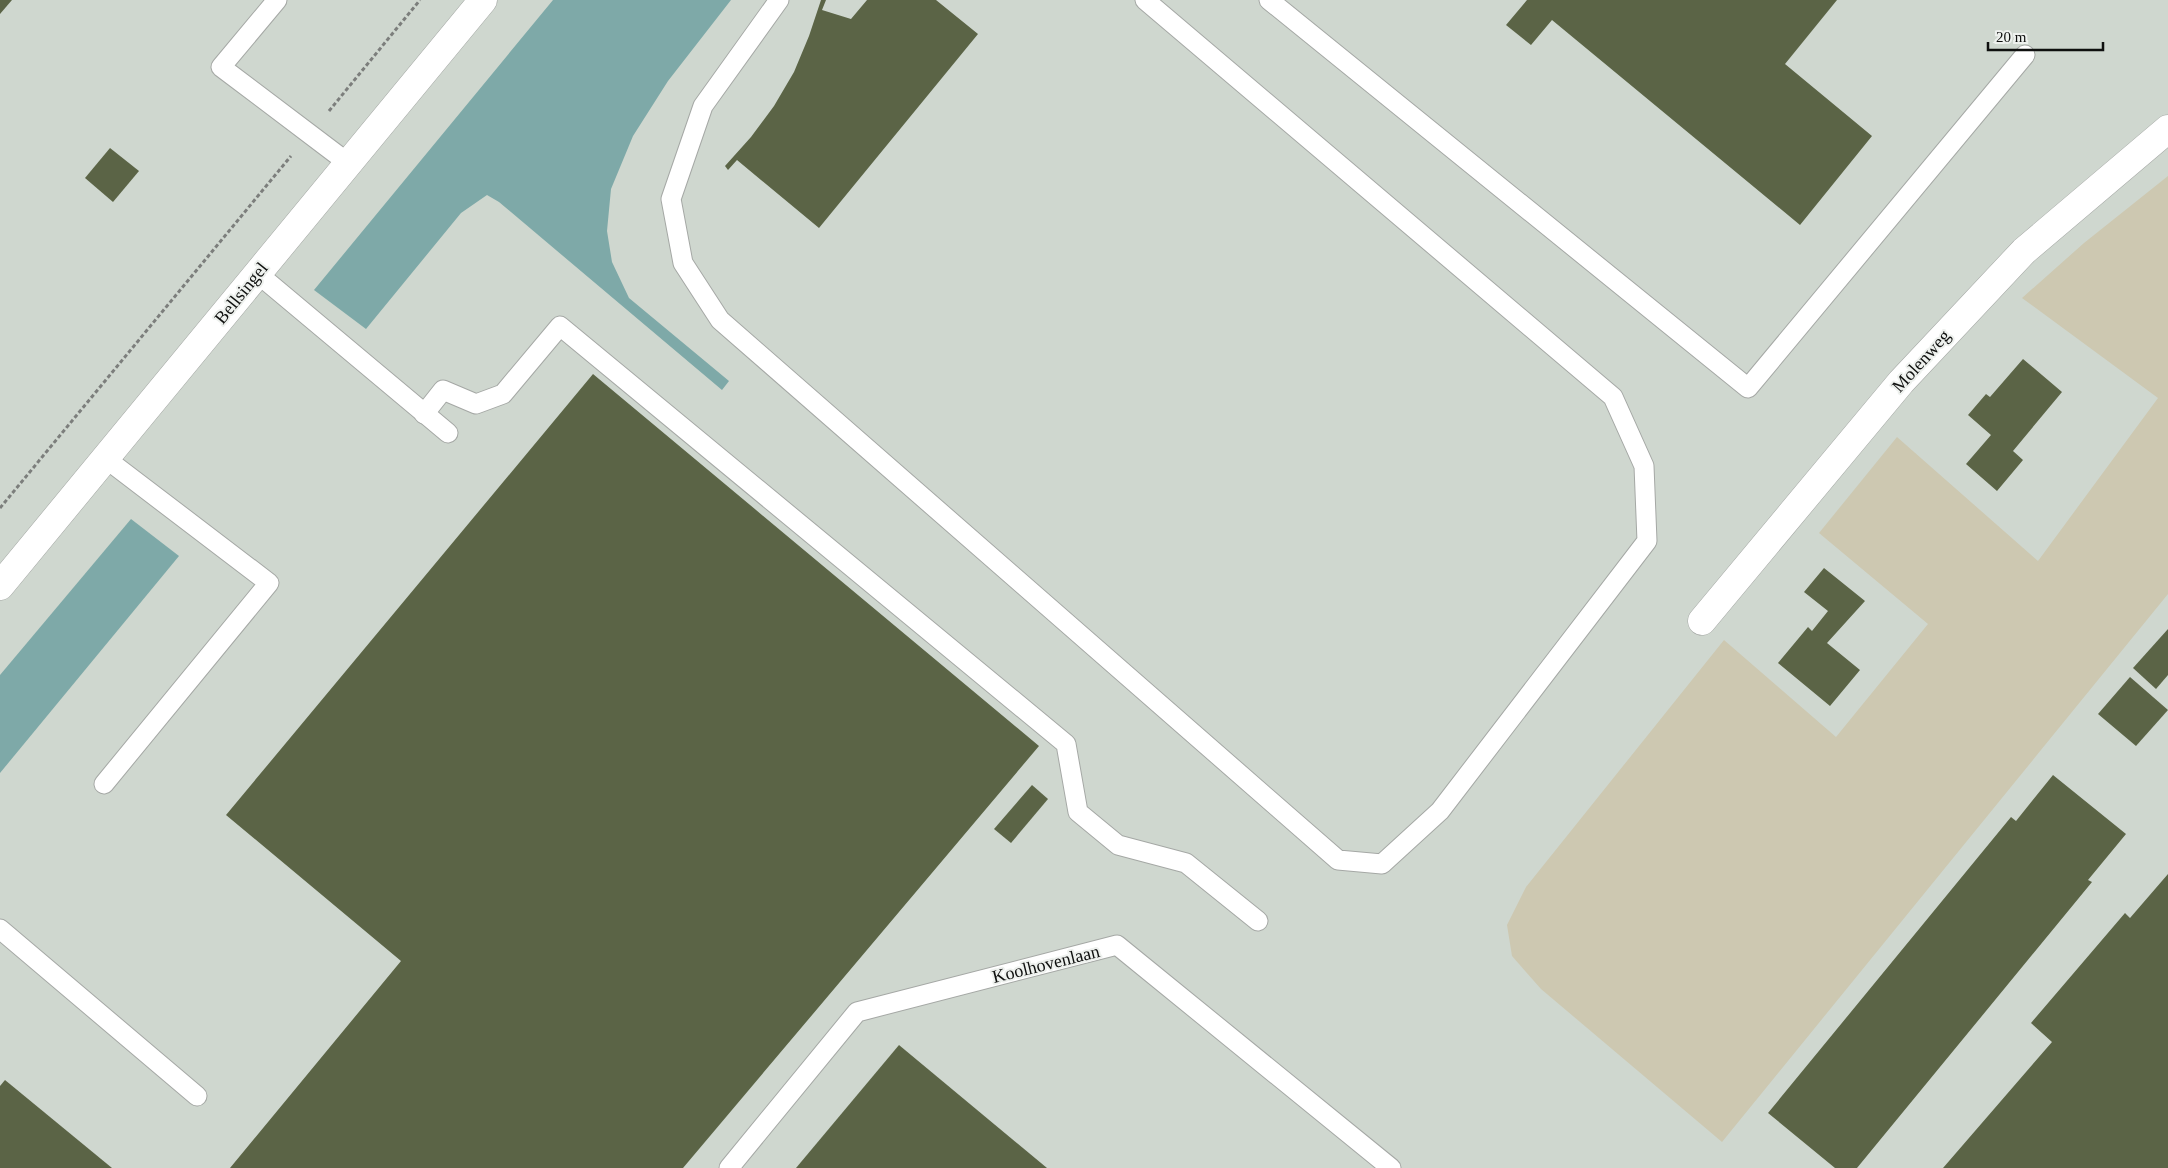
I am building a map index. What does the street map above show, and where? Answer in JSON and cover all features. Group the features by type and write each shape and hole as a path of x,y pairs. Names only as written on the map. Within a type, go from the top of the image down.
{"street":[{"name":"Bellsingel","path":"0,586 483,0"},
{"name":"Molenweg","path":"1702,621 1901,382 2017,259 2168,129"}],"lane":[{"path":"276,0 221,67 348,163"},
{"path":"780,0 703,106 671,199 683,263 720,320 1338,860 1382,864 1440,811 1647,541 1644,466 1613,397 1145,0"},
{"path":"1269,0 1748,388 2025,55"},
{"path":"257,274 448,433"},
{"path":"424,414 443,390 476,404 503,394 560,326 1066,744 1078,812 1118,846 1186,863 1258,921"},
{"path":"104,784 269,583 105,458"},
{"path":"0,930 197,1096"},
{"name":"Koolhovenlaan","path":"729,1168 857,1012 1117,945 1391,1168"}],"path":[{"path":"0,508 420,0"}],"shaded area":[{"path":"0,0 2168,0 2168,1168 0,1168"},
{"path":"2168,176 2168,594 1722,1142 1541,989 1512,956 1507,925 1526,887 1724,640 1836,737 1928,624 1819,533 1897,437 2038,561 2158,398 2022,298 2084,243"}],"water":[{"path":"553,0 731,0 668,81 633,136 611,189 607,231 612,262 629,298 729,381 722,390 499,202 487,195 461,213 366,329 314,290"},
{"path":"131,519 179,556 0,773 0,675"}],"building":[{"path":"0,0 12,0 0,14"},
{"path":"821,0 826,0 822,10 851,19 867,0 936,0 978,34 819,228 737,160 728,170 725,166 751,137 774,106 794,72"},
{"path":"1527,0 1837,0 1785,64 1872,136 1800,225 1552,20 1531,45 1506,25"},
{"path":"110,148 139,171 113,202 85,178"},
{"path":"2023,359 2062,392 2013,451 2023,460 1997,491 1966,464 1991,435 1968,415 1986,394 1990,397"},
{"path":"593,374 1039,746 683,1168 230,1168 401,961 226,815"},
{"path":"1824,568 1865,601 1827,643 1860,670 1830,706 1778,663 1808,627 1812,631 1828,611 1804,592"},
{"path":"2168,629 2168,675 2156,689 2133,668"},
{"path":"2130,677 2168,710 2136,746 2098,714"},
{"path":"2053,775 2126,834 2088,880 2092,882 1857,1168 1835,1168 1768,1113 2011,817 2016,821"},
{"path":"1032,785 1048,799 1011,843 994,829"},
{"path":"2168,874 2168,1168 1943,1168 2052,1042 2031,1023 2125,913 2130,918"},
{"path":"899,1045 1047,1168 796,1168"},
{"path":"5,1080 112,1168 0,1168 0,1086"}]}
